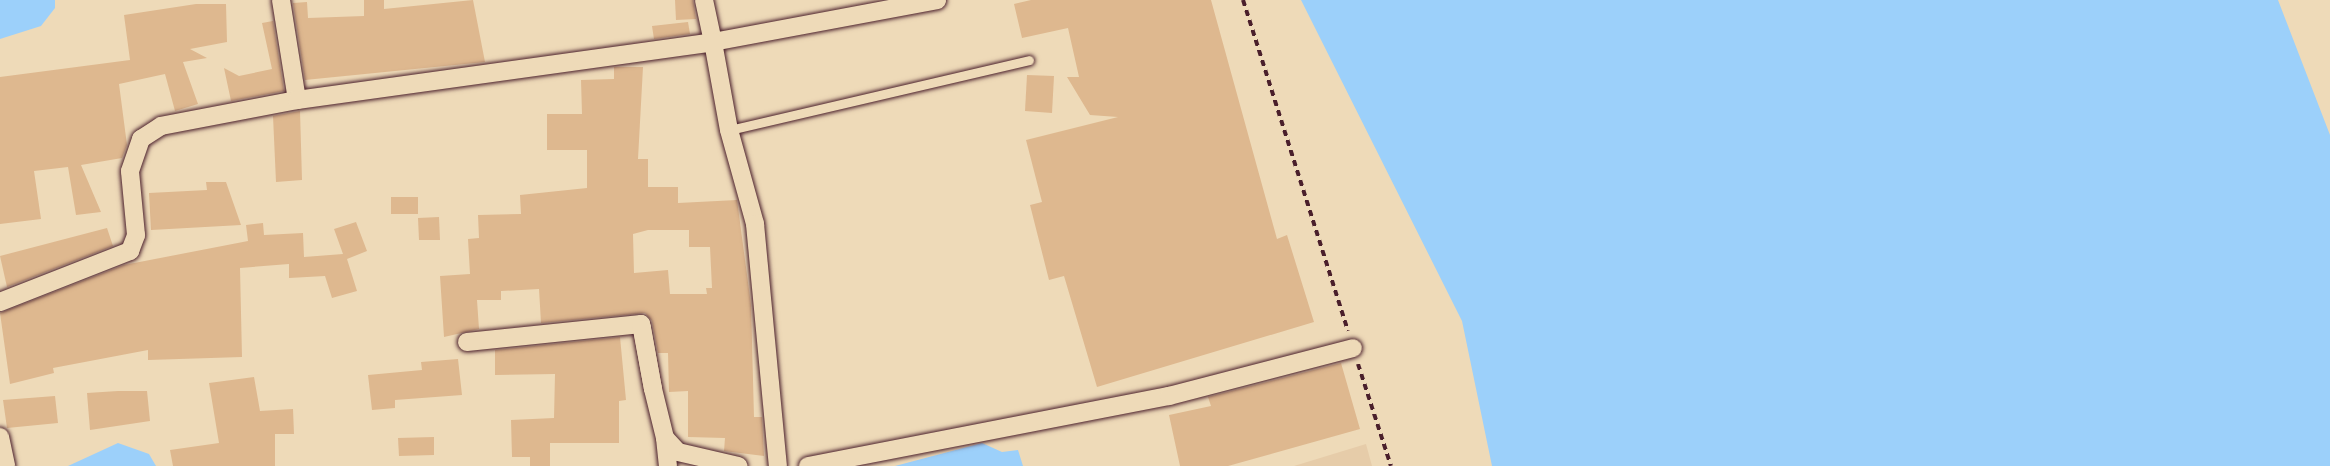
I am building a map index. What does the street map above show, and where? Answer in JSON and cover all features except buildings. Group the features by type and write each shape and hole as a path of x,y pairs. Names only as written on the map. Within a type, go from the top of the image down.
{"street":[{"path":"281,0 297,100"},
{"path":"704,0 729,130 755,224 778,466"},
{"path":"0,302 130,251 136,235 130,171 141,139 161,126 297,100 713,42 937,0"},
{"path":"467,342 641,324 665,438 668,466"},
{"path":"808,466 1169,396 1353,348"},
{"path":"0,438 6,466"},
{"path":"665,438 678,452 738,466"}],"lane":[{"path":"729,130 1029,60"}],"path":[{"path":"1243,0 1391,466"}],"shaded area":[{"path":"1366,444 1372,466 1294,466"}],"water":[{"path":"0,0 55,0 55,8 41,26 0,39"},
{"path":"1301,0 2278,0 2330,135 2330,466 1492,466 1462,321"},
{"path":"118,443 149,454 156,466 68,466"},
{"path":"982,443 1002,452 1018,450 1023,466 895,466"}]}
